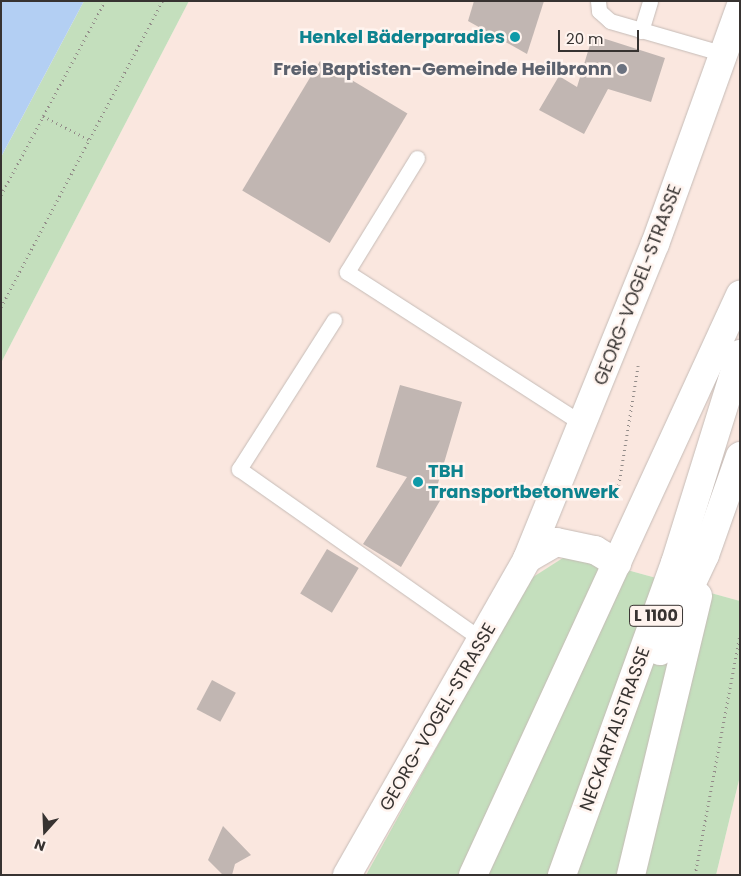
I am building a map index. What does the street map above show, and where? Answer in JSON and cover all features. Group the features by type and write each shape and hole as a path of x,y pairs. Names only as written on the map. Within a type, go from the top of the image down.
{"main road":[{"name":"GEORG-VOGEL-STRASSE","path":"347,875 527,559 584,425 740,8"},
{"path":"473,875 740,295"},
{"name":"NECKARTALSTRASSE","path":"562,875 674,563 740,354"},
{"name":"NECKARTALSTRASSE","path":"578,875 662,646 705,555 740,456"},
{"path":"527,559 556,542 595,550 617,563"},
{"path":"631,875 696,610 705,555"}],"lane":[{"path":"598,1 599,11 610,21 724,54"},
{"path":"641,31 650,1"},
{"path":"417,158 347,272 584,425"},
{"path":"334,320 239,469 482,640"}],"path":[{"path":"1,196 105,1"},
{"path":"1,307 162,1"},
{"path":"43,116 88,139"},
{"path":"615,497 640,355"},
{"path":"695,875 740,634"}],"shaded area":[{"path":"189,1 740,1 740,601 569,554 530,580 366,875 1,875 1,363"},
{"path":"740,776 740,875 716,875"}],"green space":[{"path":"84,1 189,1 1,363 1,157"},
{"path":"569,554 740,601 740,776 716,875 366,875 530,579"}],"water":[{"path":"1,1 84,1 1,157"}],"building":[{"name":"Henkel Bäderparadies","path":"474,1 544,1 527,54 468,21"},
{"name":"Freie Baptisten-Gemeinde Heilbronn","path":"593,35 665,58 651,102 608,89 584,134 539,110 559,76 577,87"},
{"path":"320,61 407,114 330,243 242,190"},
{"name":"TBH Transportbetonwerk","path":"400,385 462,402 436,490 441,499 401,567 363,544 407,477 376,467"},
{"path":"327,549 359,568 332,613 300,594"},
{"path":"212,680 236,693 220,722 197,709"},
{"path":"223,826 251,855 235,864 232,875 223,875 208,860"}],"place":[{"name":"Henkel Bäderparadies","path":"515,37"},
{"name":"Freie Baptisten-Gemeinde Heilbronn","path":"622,69"},
{"name":"TBH Transportbetonwerk","path":"418,482"}]}
